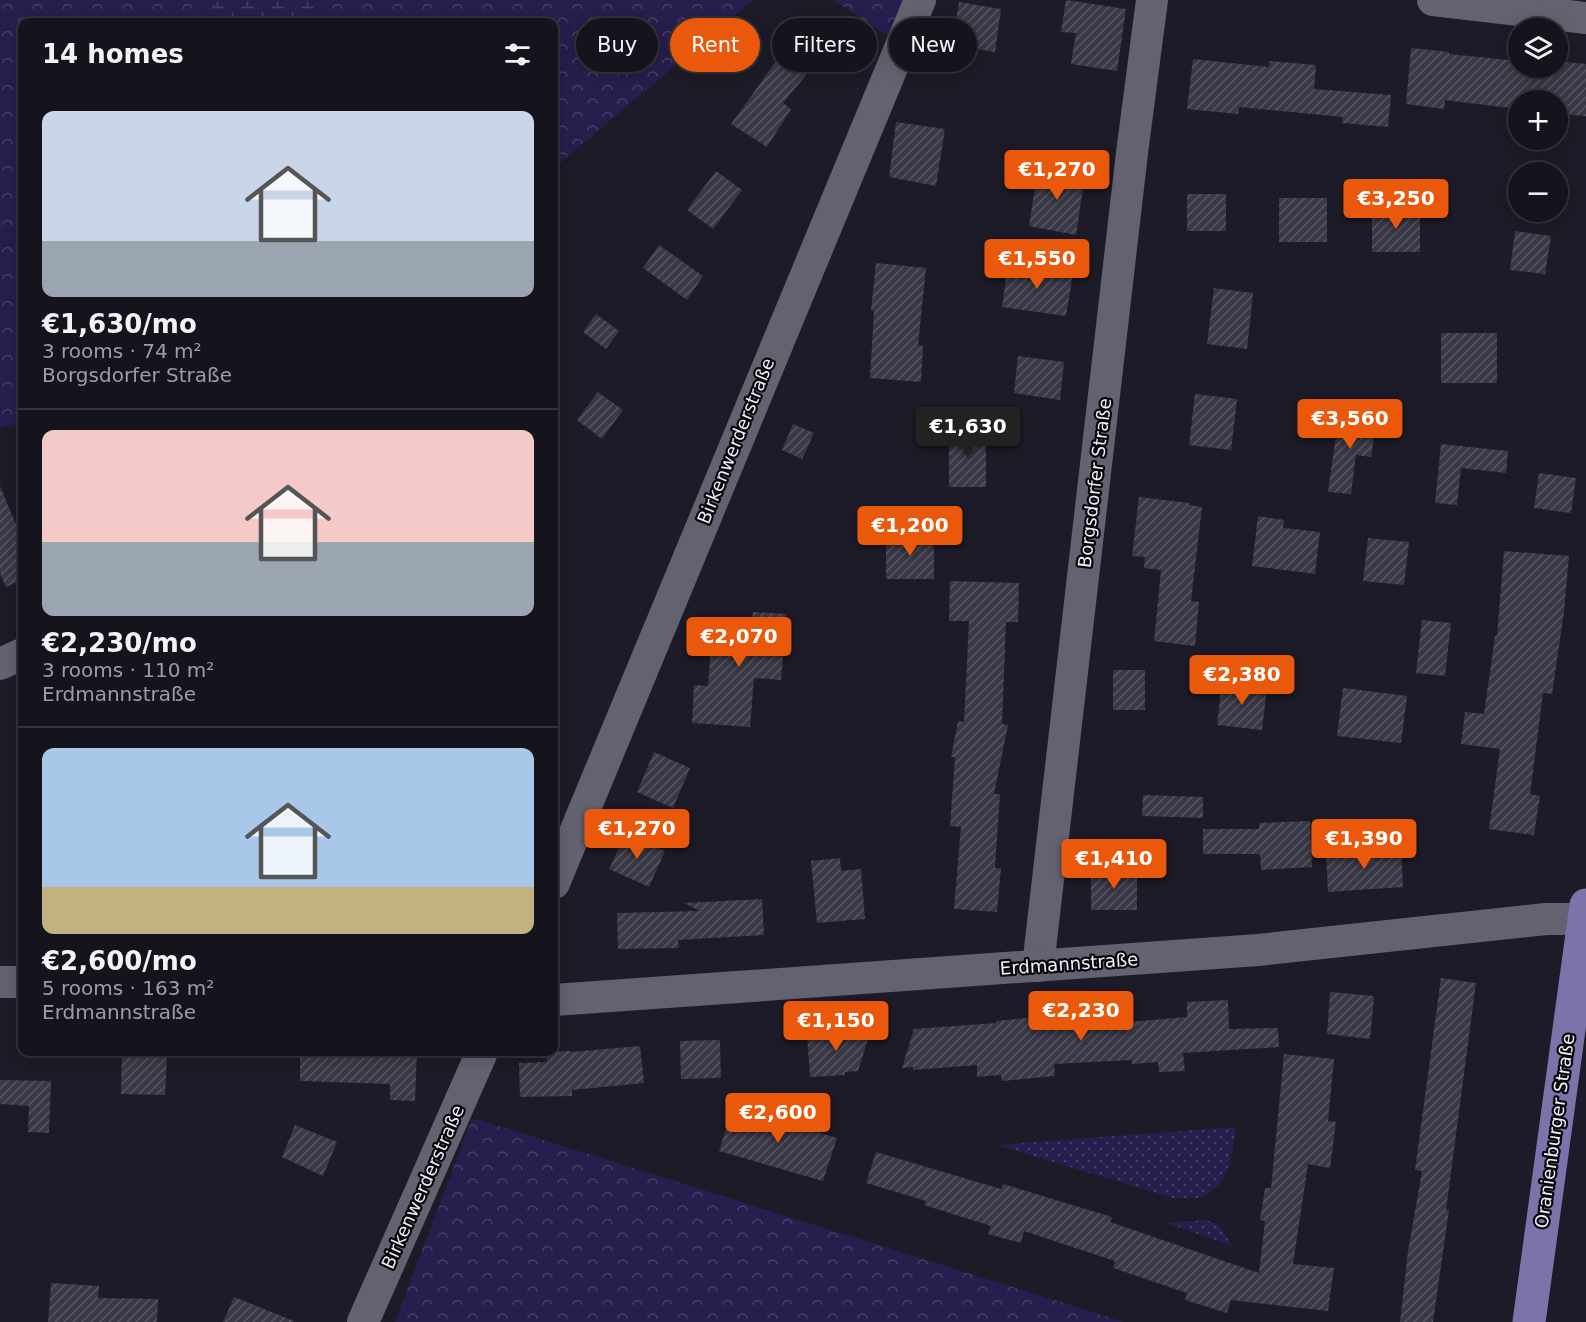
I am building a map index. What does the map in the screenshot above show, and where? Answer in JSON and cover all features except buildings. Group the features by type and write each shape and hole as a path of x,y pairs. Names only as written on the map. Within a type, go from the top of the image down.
{"main road":[{"name":"Oranienburger Straße","path":"1529,1322 1585,914"}],"street":[{"name":"Birkenwerderstraße","path":"558,873 920,0"},
{"name":"Borgsdorfer Straße","path":"1038,966 1132,153 1152,0"},
{"path":"1433,0 1586,18"},
{"path":"0,664 18,656"},
{"name":"Erdmannstraße","path":"558,1000 1258,950 1585,914"},
{"path":"0,981 18,982"},
{"name":"Birkenwerderstraße","path":"363,1322 480,1056"}],"green space":[{"path":"0,0 753,0 732,18 670,18 670,70 558,165 558,18 18,18 18,423 0,428"},
{"path":"212,0 322,0 320,18 219,18"},
{"path":"833,0 918,0 911,18 889,18 889,37 877,29 877,18 860,18"},
{"path":"472,1119 480,1120 1124,1322 395,1322"},
{"path":"1236,1127 1230,1159 1223,1179 1208,1194 1197,1198 1173,1198 997,1145"},
{"path":"1206,1220 1219,1225 1232,1246 1167,1223"}]}
